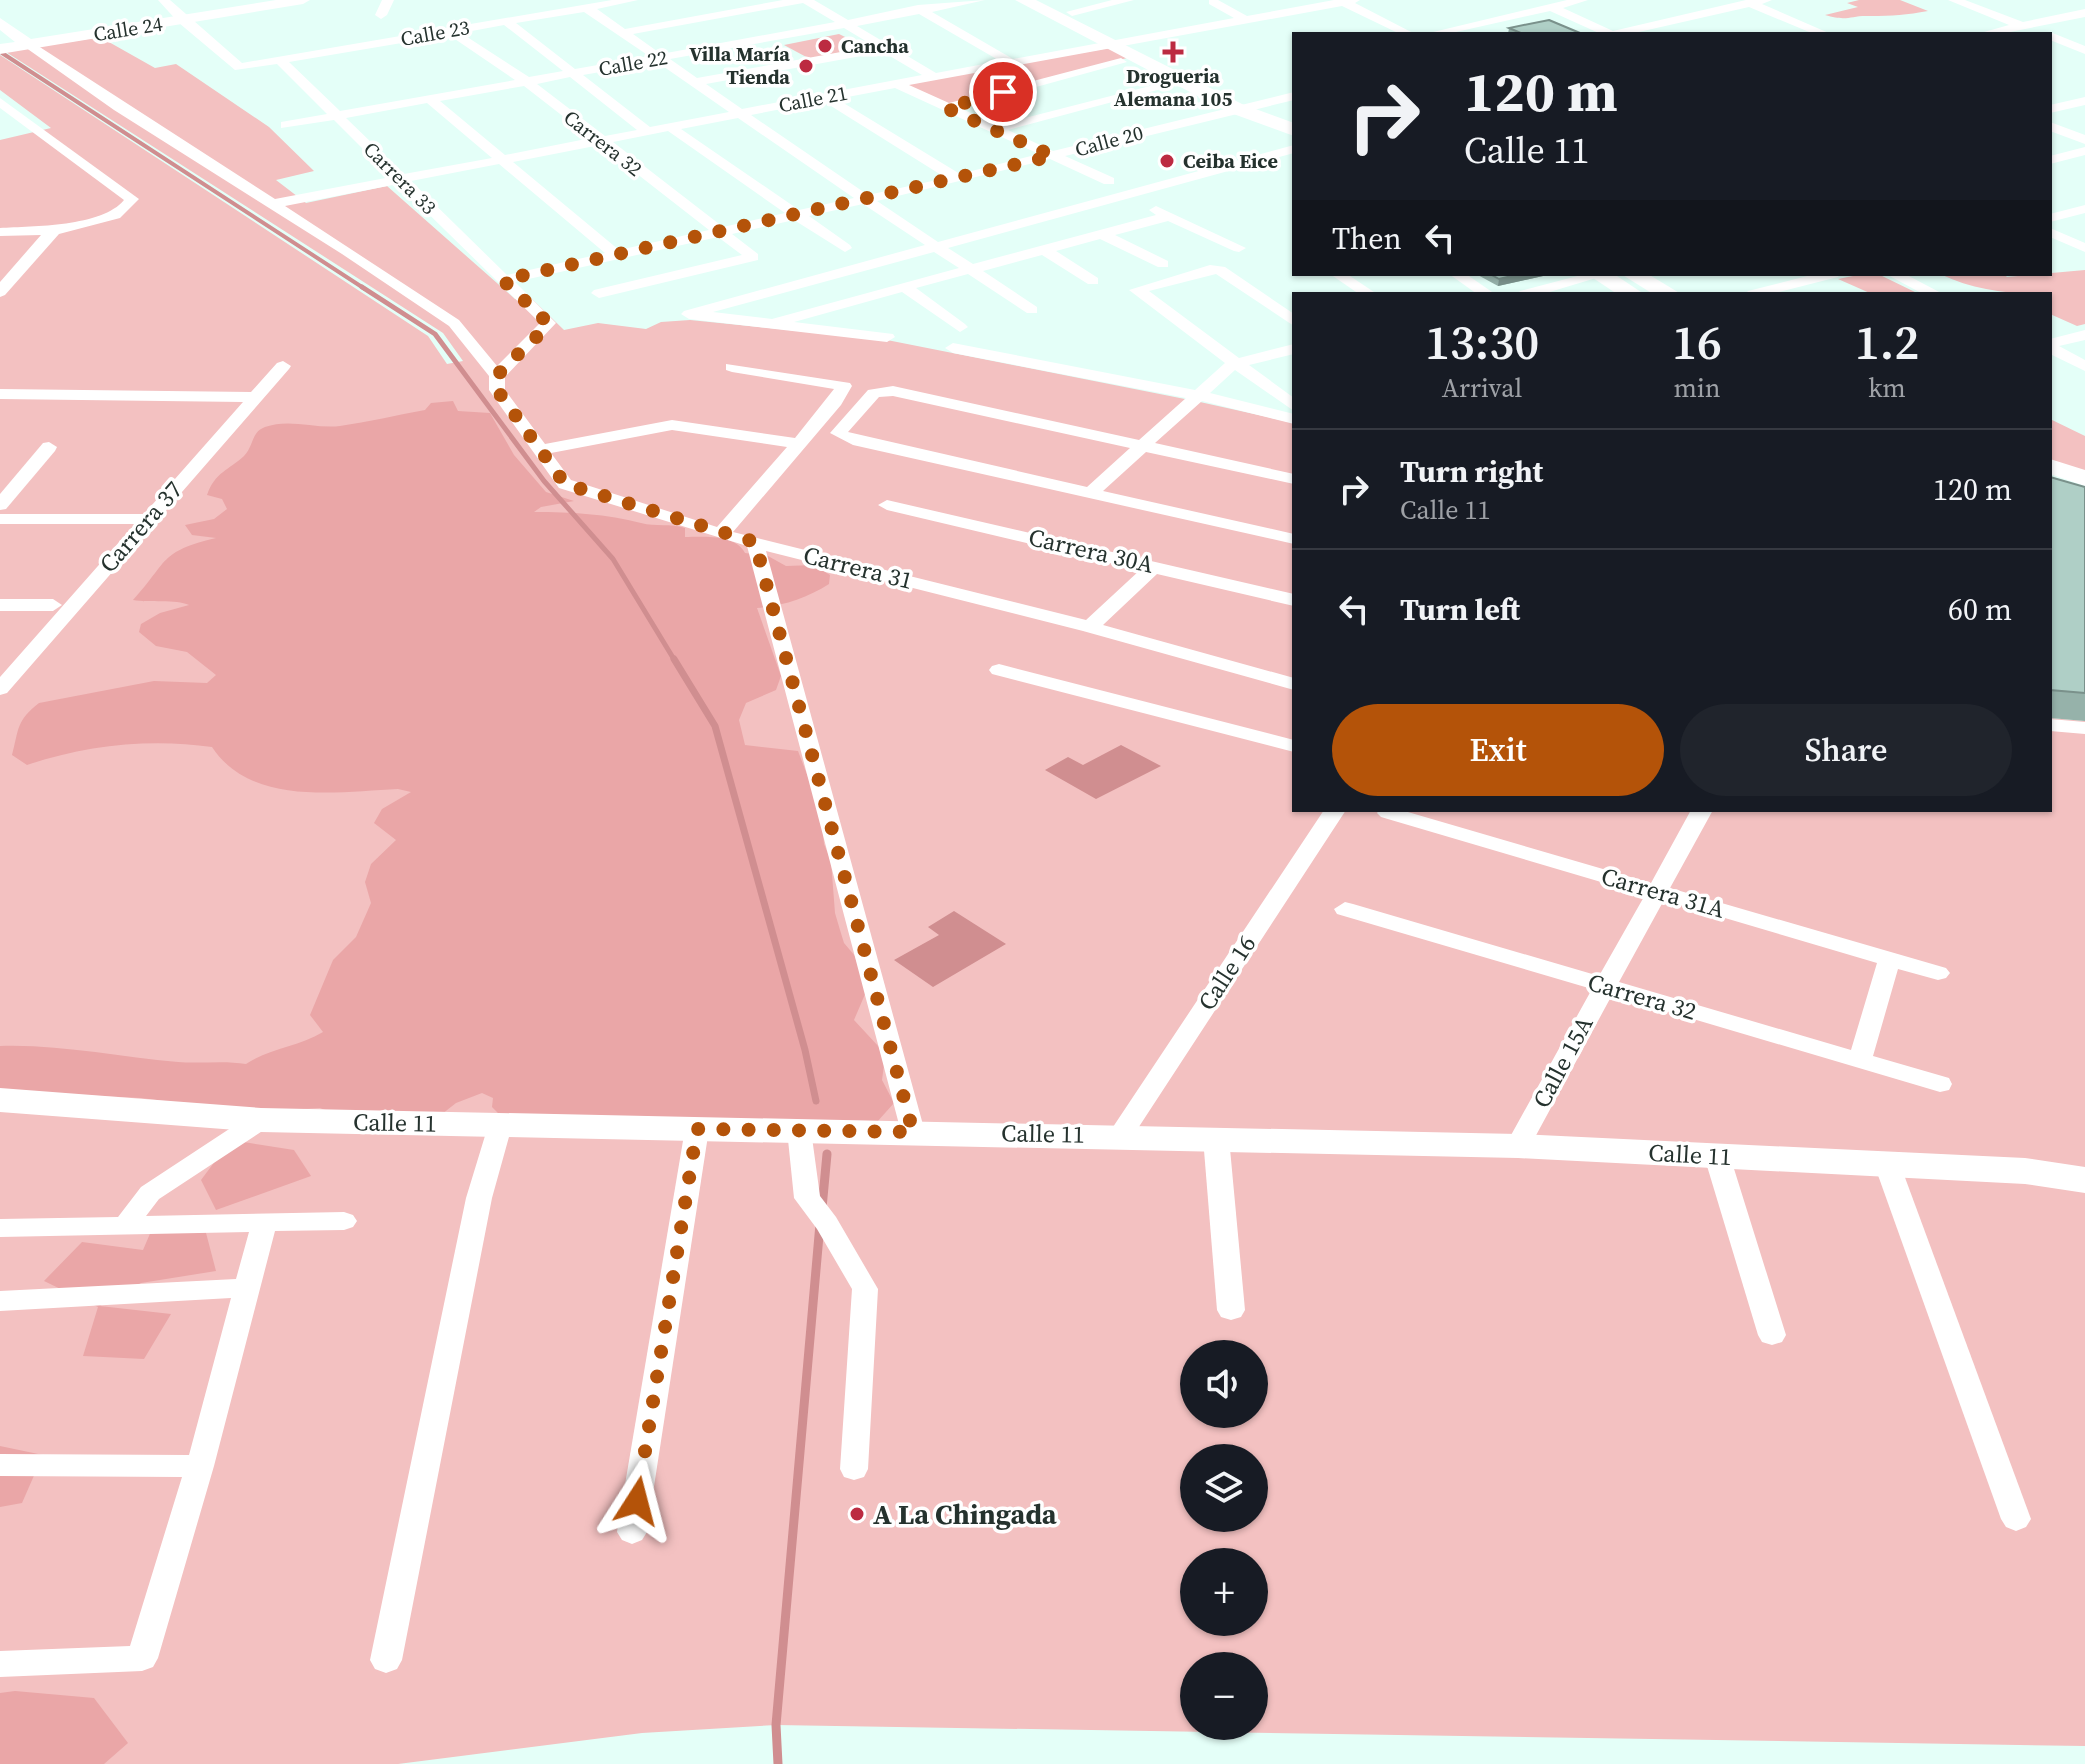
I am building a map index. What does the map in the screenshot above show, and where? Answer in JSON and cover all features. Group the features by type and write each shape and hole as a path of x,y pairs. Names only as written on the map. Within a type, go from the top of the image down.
{"main road":[{"path":"1023,0 1292,120"},
{"path":"1049,0 1235,108 1292,129"},
{"path":"1602,276 1630,292"},
{"path":"1636,276 1666,292"},
{"path":"2052,467 2085,478"},
{"path":"2052,483 2085,494"},
{"name":"Calle 11","path":"0,1100 261,1120 1518,1146 2025,1171 2085,1180"}],"street":[{"path":"164,0 180,18"},
{"name":"Calle 24","path":"180,18 269,0"},
{"name":"Calle 24","path":"0,43 25,42 303,0"},
{"path":"381,15 388,0"},
{"name":"Calle 23","path":"180,18 239,67 632,0"},
{"path":"622,33 804,0 932,76"},
{"path":"903,0 1010,62"},
{"name":"Calle 22","path":"286,125 979,0"},
{"path":"1072,12 1128,0"},
{"path":"1535,0 1608,32"},
{"path":"1440,32 1582,0"},
{"path":"1621,32 1744,2 1766,0"},
{"path":"1954,0 2038,32"},
{"path":"1346,1 1405,32"},
{"name":"Calle 21","path":"273,204 932,76 1346,1"},
{"path":"1213,2 1244,19"},
{"path":"1744,2 1820,32"},
{"path":"587,8 1032,310"},
{"path":"699,8 712,16"},
{"path":"1991,32 2085,13"},
{"path":"506,21 577,73 648,132"},
{"path":"1176,21 1189,28"},
{"path":"0,23 25,42"},
{"name":"Carrera 32","path":"451,31 527,82 753,257 599,293"},
{"path":"2052,37 2085,50"},
{"path":"754,41 766,49"},
{"name":"Calle 24","path":"0,49 25,42"},
{"name":"Carrera 31","path":"25,42 119,107 454,323 497,376 497,390 565,484 721,534 1090,627 1292,683"},
{"path":"695,82 885,48"},
{"path":"779,57 791,65"},
{"name":"Carrera 33","path":"280,60 548,323 540,335 515,353 497,376"},
{"path":"946,108 1121,62"},
{"path":"993,130 1185,81"},
{"path":"896,84 1109,181"},
{"name":"Calle 20","path":"503,280 958,179 1235,108 1292,96"},
{"path":"825,97 958,179"},
{"path":"431,100 615,254"},
{"path":"2052,109 2085,101"},
{"path":"0,102 132,199 126,210 103,220 54,230 0,232"},
{"path":"670,127 845,248"},
{"path":"2052,127 2085,140"},
{"path":"836,305 887,337 689,314 1292,150"},
{"path":"2052,159 2085,151"},
{"path":"1126,196 1239,248"},
{"path":"2052,217 2085,209"},
{"path":"766,324 1169,216"},
{"path":"0,292 54,230"},
{"path":"2052,233 2085,248"},
{"path":"1102,234 1163,264"},
{"path":"1043,249 1093,281"},
{"path":"1292,320 1220,270 1210,269 1137,289 1233,364 1292,405"},
{"path":"1340,276 1366,292"},
{"path":"1459,276 1484,292"},
{"path":"1532,292 1592,276"},
{"path":"1761,292 1825,276"},
{"path":"1897,276 1931,292"},
{"path":"903,286 960,327"},
{"path":"2052,345 2085,335"},
{"path":"2052,347 2085,366"},
{"path":"953,348 1198,395 1292,418"},
{"path":"1093,491 1233,364 1292,349"},
{"name":"Carrera 37","path":"0,689 283,366"},
{"path":"721,534 835,402 844,386 830,381 732,367"},
{"path":"1292,479 1145,444 884,390 874,393 838,433 853,440 1093,491 1292,539"},
{"path":"0,394 256,397"},
{"path":"539,450 672,425 798,444"},
{"path":"0,505 49,447"},
{"name":"Carrera 30A","path":"887,505 1292,600"},
{"path":"0,519 149,519"},
{"path":"755,542 913,1132"},
{"path":"1090,627 1155,566"},
{"path":"0,605 53,605"},
{"path":"999,670 1292,745"},
{"path":"2052,725 2085,728"},
{"name":"Calle 16","path":"1120,1136 1334,812"},
{"name":"Calle 15A","path":"1518,1146 1701,812"},
{"name":"Carrera 31A","path":"1388,813 1938,973"},
{"name":"Carrera 32","path":"1345,909 1940,1084"},
{"path":"1860,1061 1889,960"},
{"path":"127,1223 150,1193 261,1120"},
{"path":"386,1660 479,1198 500,1126"},
{"path":"632,1532 697,1129"},
{"path":"799,1130 807,1198 827,1223 865,1289 854,1469"},
{"path":"1216,1138 1231,1310"},
{"path":"1717,1156 1772,1335"},
{"path":"1887,1164 2016,1519"},
{"path":"0,1664 142,1658 200,1466 265,1221"},
{"path":"0,1228 127,1223 344,1221"},
{"path":"0,1301 248,1288"},
{"path":"0,1465 200,1466"}],"shaded area":[{"path":"1900,0 1928,11 1844,18 1825,15 1858,7 1847,3"},
{"name":"Cancha","path":"839,34 866,47 810,59 784,45"},
{"path":"100,37 155,68 176,64 269,127 314,171 276,180 306,203 387,186 515,299 531,298 564,330 598,323 646,329 661,322 690,320 887,340 1292,423 1292,812 2052,812 2052,718 2085,721 2085,1746 1268,1733 1268,1652 1180,1652 1180,1731 776,1725 642,1733 398,1764 0,1764 0,140 51,128 0,90 0,55 428,336 447,364 463,361 443,333 6,52"},
{"path":"1109,48 1127,58 947,105 904,84"},
{"path":"2085,270 2085,324 2077,326 2052,315 2052,292 1994,290 1945,276 2052,276 2052,273"},
{"path":"1882,276 1915,292 1867,292 1838,279"},
{"path":"453,401 458,411 490,413 514,455 546,492 574,501 541,507 534,512 589,514 685,528 685,537 709,537 734,542 745,553 768,556 786,566 814,565 830,575 829,584 812,593 785,603 757,608 781,676 776,690 746,703 739,720 745,745 798,751 821,811 824,844 831,861 835,913 844,943 855,956 866,992 854,1020 879,1047 884,1065 882,1080 894,1103 877,1122 502,1117 492,1107 493,1098 482,1093 456,1103 437,1118 335,1114 320,1108 252,1112 141,1098 0,1091 0,1046 67,1049 178,1062 246,1064 323,1032 310,1015 333,960 356,937 371,903 365,882 371,864 396,840 374,823 382,809 411,792 398,789 322,793 272,787 249,779 229,766 212,747 189,744 118,745 72,752 27,765 12,755 22,721 39,703 154,681 207,683 216,675 187,652 156,646 139,632 141,624 160,613 189,605 133,600 174,553 216,538 192,535 185,525 214,519 227,509 222,499 207,495 210,487 218,476 247,452 260,429 283,423 340,426 425,410 431,403"},
{"path":"2052,420 2085,436 2085,474 2052,462"},
{"path":"1121,745 1161,766 1096,799 1045,770 1068,757 1083,765"},
{"path":"954,911 1006,944 933,987 894,960 939,935 928,927"},
{"path":"231,1140 294,1150 311,1176 216,1210 201,1180"},
{"path":"152,1229 205,1229 216,1271 141,1283 100,1306 171,1314 144,1359 83,1356 98,1307 44,1281 82,1242 143,1250"},
{"path":"0,1446 43,1455 22,1503 0,1507"},
{"path":"15,1691 94,1698 128,1743 104,1764 0,1764 0,1693"}],"building":[{"path":"1549,20 1578,32 1518,32 1509,28"},
{"path":"2052,478 2085,487 2085,693 2052,690"}],"waterway":[{"path":"2,53 365,289"},
{"path":"362,287 435,334 544,481 613,559 675,661"},
{"path":"674,659 715,726 805,1050 816,1101"},
{"path":"822,1208 827,1154"},
{"path":"778,1764 776,1725 820,1224"}],"place":[{"name":"Cancha","path":"825,46"},
{"name":"Drogueria Alemana 105","path":"1173,52"},
{"name":"Villa María Tienda","path":"806,66"},
{"name":"Ceiba Eice","path":"1167,161"},
{"name":"A La Chingada","path":"857,1514"}],"route":[{"path":"637,1501 697,1129 913,1132 755,542 565,484 497,390 497,376 515,353 540,335 548,323 503,280 1053,156 946,108 1003,92"}]}
